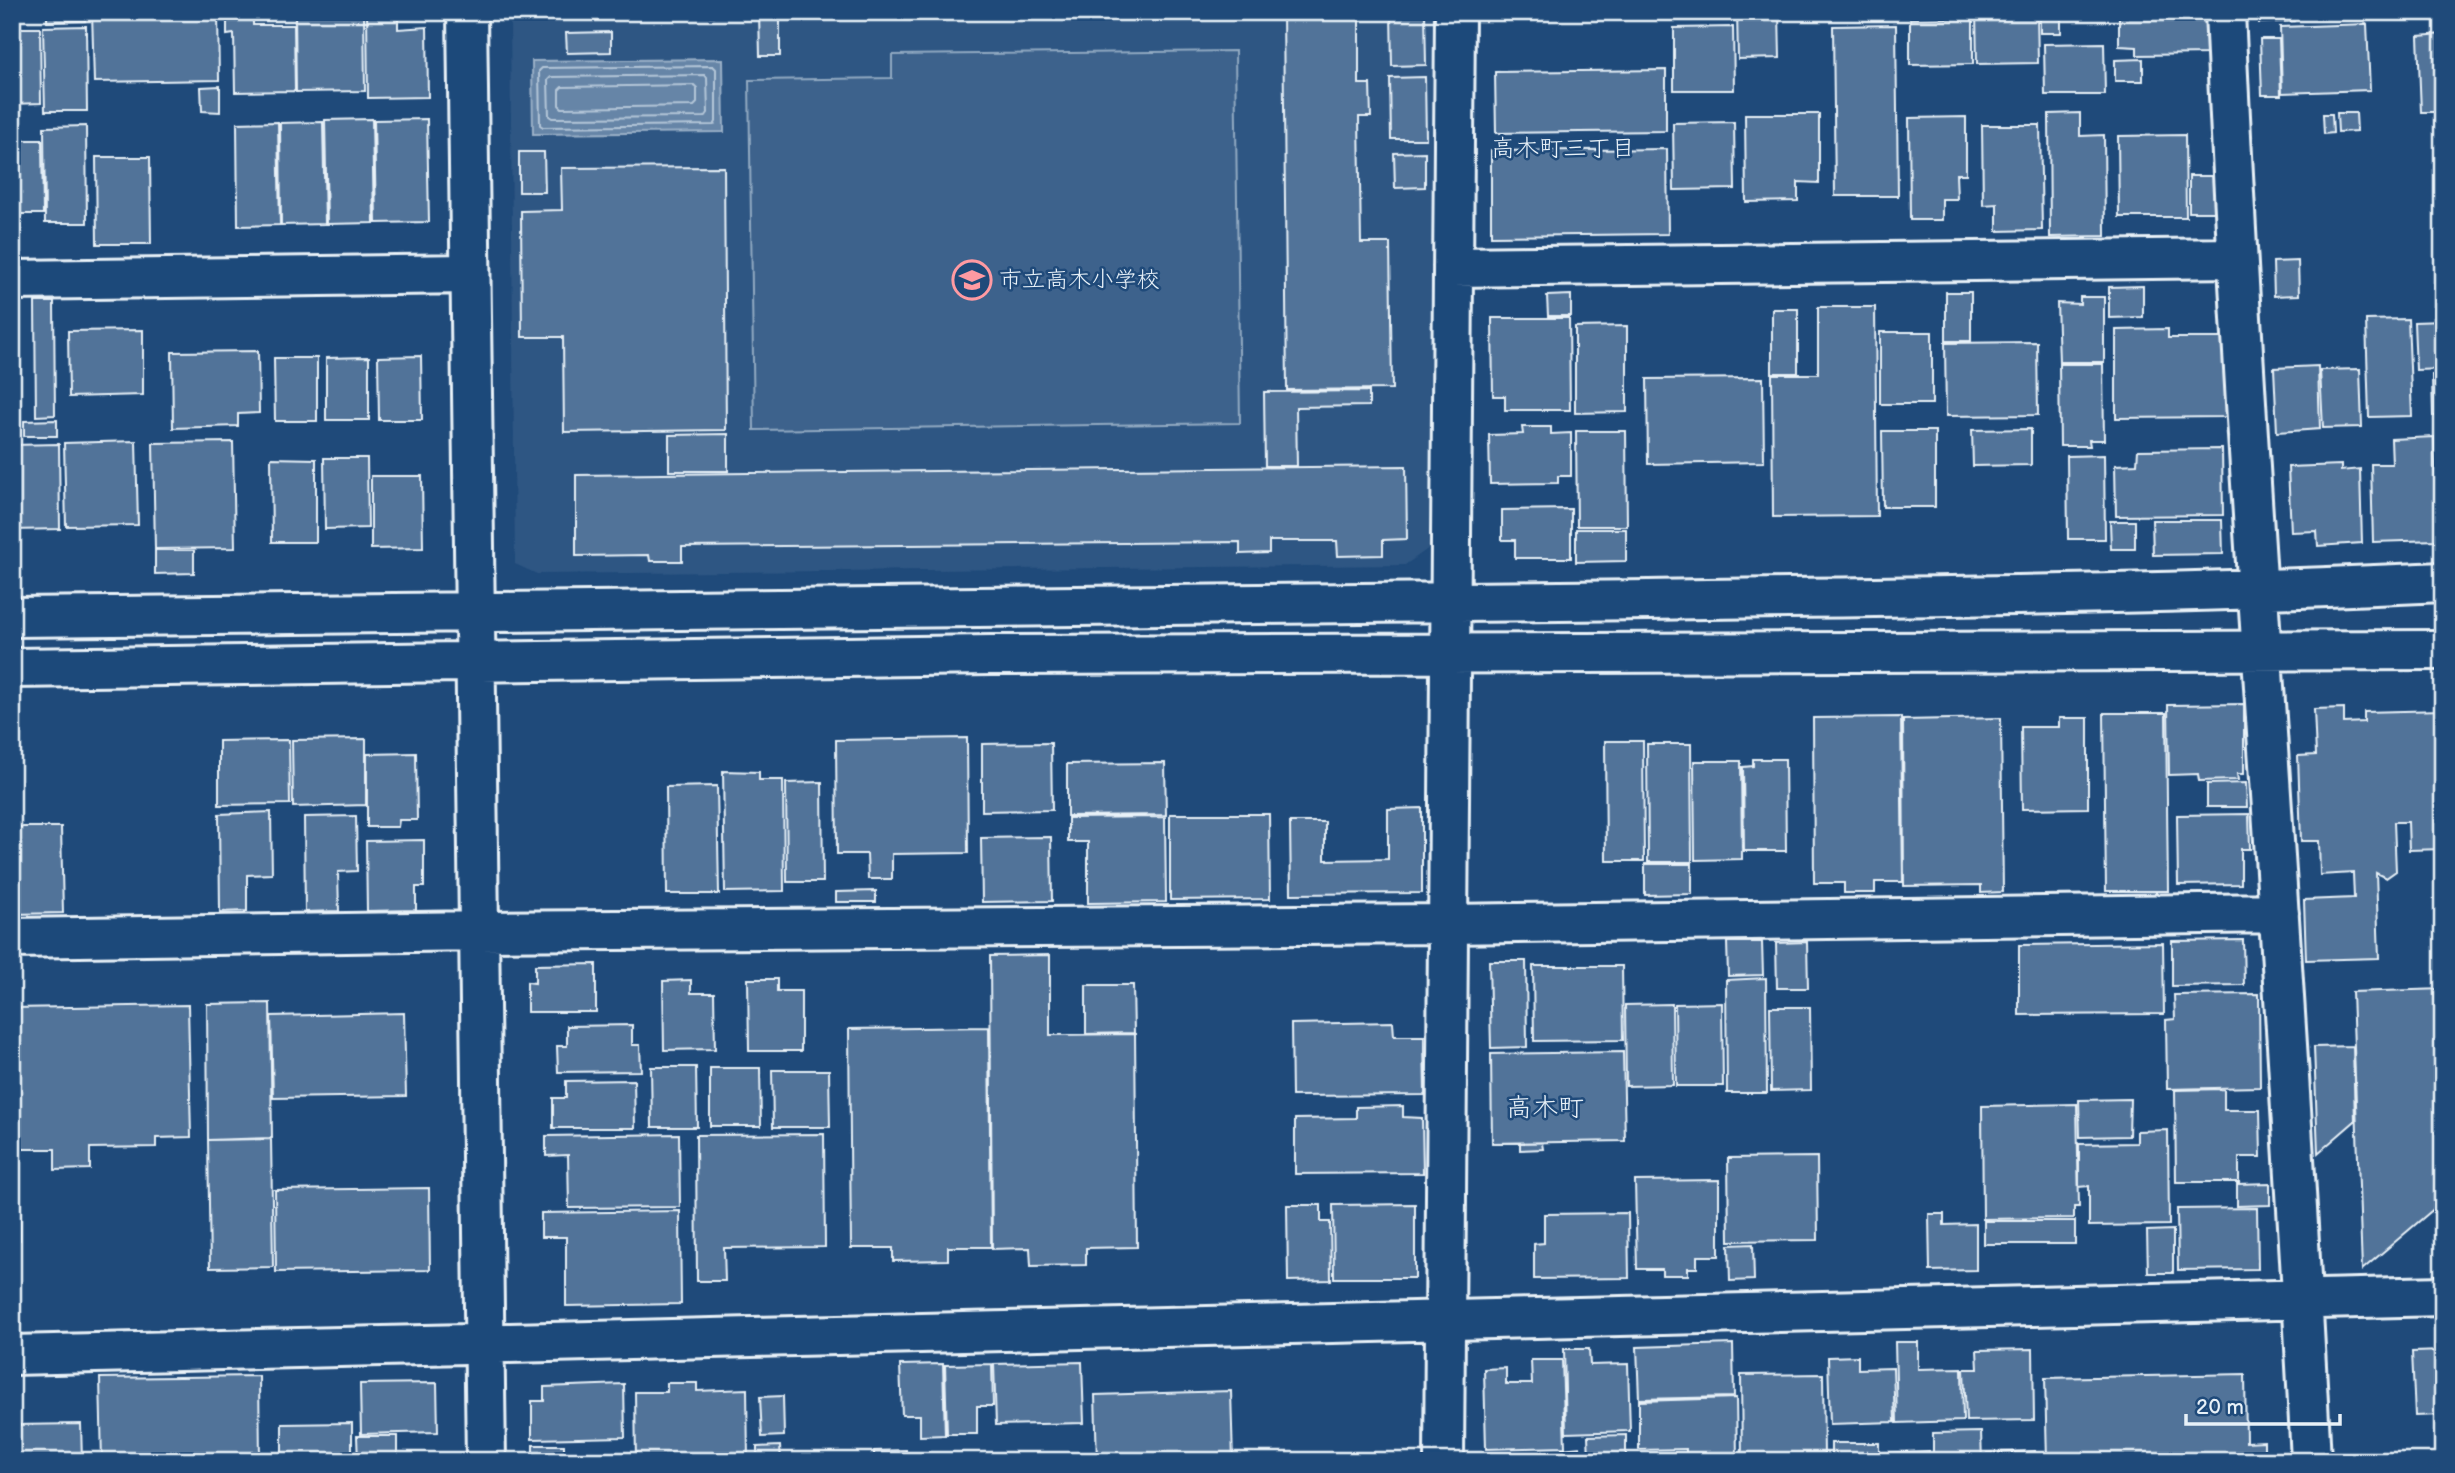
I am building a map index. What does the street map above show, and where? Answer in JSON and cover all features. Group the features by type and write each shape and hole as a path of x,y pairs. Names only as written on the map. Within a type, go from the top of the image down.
{"street":[{"path":"467,12 486,1461"},
{"path":"1444,1461 1455,12"},
{"path":"2225,12 2236,258 2279,913 2311,1461"},
{"path":"1453,267 2236,258"},
{"path":"12,280 470,274"},
{"path":"12,617 475,610 1451,603 2256,591 2443,582"},
{"path":"12,668 1004,654 2443,650"},
{"path":"12,938 2279,913"},
{"path":"12,1355 2443,1296"}],"shaded area":[{"name":"市立高木小学校","path":"510,12 1433,12 1429,548 1405,565 537,574 515,564"},
{"path":"1235,51 1240,423 754,430 749,80 892,78 892,55"}],"water":[{"path":"723,59 724,132 533,134 532,61"}],"building":[{"path":"47,12 84,12 85,21 47,22"},
{"path":"92,12 218,12 219,80 94,82"},
{"path":"227,12 253,12 253,25 294,25 295,91 235,92 234,34 227,35"},
{"path":"295,12 364,12 365,91 296,92"},
{"path":"367,12 398,12 398,29 427,27 428,97 368,98"},
{"path":"692,12 732,12 732,15 692,16"},
{"path":"759,12 780,12 780,56 760,56"},
{"path":"1138,12 1203,12 1203,16 1139,16"},
{"path":"1283,12 1359,12 1359,84 1370,84 1371,117 1359,117 1361,243 1390,243 1392,389 1287,390"},
{"path":"1425,12 1426,65 1392,66 1391,13"},
{"path":"1737,12 1779,12 1780,58 1738,59"},
{"path":"1976,12 2037,12 2038,63 1977,64"},
{"path":"2040,12 2061,12 2061,33 2040,33"},
{"path":"2119,12 2210,12 2211,54 2137,55 2137,47 2119,46"},
{"path":"2259,12 2294,12 2294,21 2259,23"},
{"path":"1973,18 1973,64 1910,65 1910,19"},
{"path":"2367,24 2370,90 2282,93 2280,27"},
{"path":"1896,25 1898,196 1835,196 1833,26"},
{"path":"86,26 87,111 45,111 43,27"},
{"path":"1733,27 1734,90 1674,90 1674,28"},
{"path":"12,28 40,28 41,103 12,104"},
{"path":"611,32 611,52 567,53 566,33"},
{"path":"2443,34 2443,112 2421,112 2418,36"},
{"path":"2260,39 2279,39 2281,95 2262,95"},
{"path":"2104,43 2105,95 2045,95 2044,44"},
{"path":"2143,59 2143,81 2115,81 2115,60"},
{"path":"1666,70 1666,131 1496,133 1495,72"},
{"path":"1425,77 1426,139 1391,139 1390,78"},
{"path":"220,86 220,112 202,111 201,87"},
{"path":"2080,113 2080,136 2104,135 2105,236 2050,237 2049,114"},
{"path":"2337,113 2356,113 2357,131 2338,132"},
{"path":"1745,114 1819,114 1819,183 1798,182 1798,201 1746,202"},
{"path":"2323,114 2332,114 2333,133 2324,134"},
{"path":"1966,117 1966,174 1956,174 1957,199 1942,199 1942,220 1910,220 1909,118"},
{"path":"372,119 374,223 327,224 325,120"},
{"path":"427,119 429,222 376,223 374,120"},
{"path":"278,122 280,225 238,226 237,123"},
{"path":"323,122 325,224 281,225 280,123"},
{"path":"1734,122 1735,189 1674,190 1673,123"},
{"path":"1982,125 2040,125 2042,230 1997,231 1997,204 1983,205"},
{"path":"86,126 87,223 45,223 44,127"},
{"path":"2185,135 2186,217 2119,217 2118,136"},
{"path":"12,140 42,140 43,214 12,214"},
{"path":"1667,149 1668,234 1491,236 1491,151"},
{"path":"519,152 544,152 545,192 519,192"},
{"path":"1425,152 1425,187 1395,188 1394,153"},
{"path":"96,157 150,157 151,244 97,244"},
{"path":"724,167 726,430 564,432 563,337 522,337 521,211 562,210 561,168"},
{"path":"2189,176 2218,176 2218,212 2189,212"},
{"path":"2298,261 2299,295 2274,296 2273,262"},
{"path":"2143,286 2143,317 2109,318 2109,287"},
{"path":"1946,292 1971,292 1971,341 1946,341"},
{"path":"1571,295 1571,316 1548,316 1547,296"},
{"path":"2080,297 2104,297 2104,362 2059,362 2057,303 2080,304"},
{"path":"35,302 54,302 55,415 36,416"},
{"path":"1818,307 1875,307 1877,516 1773,517 1772,374 1818,374"},
{"path":"1772,309 1798,309 1798,373 1772,373"},
{"path":"1492,318 1569,318 1570,410 1505,410 1505,396 1493,396"},
{"path":"2408,319 2412,416 2369,417 2366,320"},
{"path":"2443,321 2443,369 2416,370 2414,322"},
{"path":"1627,326 1627,412 1575,413 1575,327"},
{"path":"2168,329 2168,338 2226,338 2226,417 2116,418 2116,330"},
{"path":"143,330 143,395 69,397 68,331"},
{"path":"1880,332 1932,332 1932,404 1880,404"},
{"path":"2037,342 2038,415 1946,416 1945,343"},
{"path":"258,351 259,413 238,414 238,426 173,428 172,352"},
{"path":"421,356 422,420 379,420 378,357"},
{"path":"369,357 369,420 326,420 326,358"},
{"path":"274,358 317,358 317,421 275,421"},
{"path":"2059,364 2103,364 2104,440 2089,440 2090,446 2060,446"},
{"path":"2318,366 2320,429 2277,432 2274,368"},
{"path":"2360,369 2362,427 2323,428 2320,370"},
{"path":"2432,375 2443,375 2443,450 2442,416 2433,416"},
{"path":"1763,378 1764,462 1648,464 1647,379"},
{"path":"1369,391 1369,406 1296,407 1297,466 1265,466 1264,392"},
{"path":"57,420 57,436 24,436 24,421"},
{"path":"1522,427 1551,427 1551,434 1571,433 1571,476 1558,476 1558,483 1490,484 1489,435 1523,434"},
{"path":"2031,429 2031,465 1973,466 1972,430"},
{"path":"1576,431 1626,431 1627,526 1577,526"},
{"path":"1882,431 1935,431 1935,507 1883,507"},
{"path":"728,434 728,471 669,471 669,435"},
{"path":"2434,437 2438,540 2373,542 2371,464 2392,464 2391,439"},
{"path":"136,441 138,525 66,526 64,443"},
{"path":"233,442 235,548 155,549 153,443"},
{"path":"59,444 60,529 12,530 12,445"},
{"path":"2222,449 2223,515 2116,516 2115,465 2137,464 2138,450"},
{"path":"2104,455 2105,539 2068,539 2067,456"},
{"path":"271,458 316,459 316,542 272,542"},
{"path":"324,458 367,458 368,528 325,529"},
{"path":"2341,465 2341,471 2360,469 2362,543 2318,546 2317,531 2291,532 2288,467"},
{"path":"1406,466 1407,539 1383,540 1383,555 1338,556 1337,541 1269,541 1269,553 1240,554 1240,542 682,547 682,561 650,561 649,555 576,556 576,475"},
{"path":"371,476 422,476 423,548 371,549"},
{"path":"1571,509 1571,558 1515,558 1515,540 1502,540 1502,510"},
{"path":"2152,520 2222,520 2223,554 2153,555"},
{"path":"2110,521 2135,521 2135,549 2111,549"},
{"path":"1576,529 1626,529 1626,561 1576,562"},
{"path":"155,550 194,550 194,573 155,574"},
{"path":"2244,704 2244,774 2237,774 2238,780 2199,781 2198,774 2169,775 2168,705"},
{"path":"2344,708 2344,723 2364,722 2364,712 2443,710 2443,849 2409,850 2408,822 2394,822 2396,871 2386,878 2376,873 2379,958 2306,960 2304,900 2354,898 2353,873 2320,875 2319,841 2301,841 2298,756 2316,755 2314,709"},
{"path":"2104,713 2166,713 2168,891 2106,891"},
{"path":"1901,717 1903,882 1875,882 1875,893 1844,893 1844,883 1814,883 1813,718"},
{"path":"2001,718 2003,892 1981,893 1981,885 1904,886 1903,720"},
{"path":"2059,718 2088,718 2088,808 2022,809 2021,727 2059,727"},
{"path":"967,738 968,853 892,854 892,879 868,879 867,854 837,854 836,740"},
{"path":"366,739 366,805 293,807 292,740"},
{"path":"289,740 290,804 219,805 219,741"},
{"path":"1605,741 1643,741 1644,861 1606,861"},
{"path":"1051,743 1052,810 982,811 982,744"},
{"path":"1647,744 1691,744 1692,862 1648,862"},
{"path":"416,753 417,820 399,820 398,827 367,827 367,754"},
{"path":"1753,759 1785,759 1786,851 1744,851 1743,767 1753,766"},
{"path":"1694,761 1741,761 1742,859 1695,860"},
{"path":"1165,763 1166,815 1067,816 1067,764"},
{"path":"723,771 759,772 759,780 783,780 784,891 725,892"},
{"path":"822,782 823,882 787,882 786,783"},
{"path":"2246,783 2247,807 2207,807 2207,784"},
{"path":"717,786 719,894 667,894 666,787"},
{"path":"1422,808 1422,893 1291,894 1290,822 1325,822 1325,860 1388,859 1388,809"},
{"path":"271,812 272,874 247,875 247,911 220,912 219,814"},
{"path":"1170,814 1269,814 1270,899 1170,900"},
{"path":"2249,814 2250,849 2241,849 2241,884 2178,885 2177,815"},
{"path":"356,816 357,871 338,872 339,911 305,912 304,817"},
{"path":"1165,817 1166,902 1088,903 1088,842 1068,842 1068,818"},
{"path":"12,827 61,827 63,913 12,914"},
{"path":"1051,837 1052,901 982,902 981,838"},
{"path":"424,840 424,887 416,887 416,910 367,911 366,841"},
{"path":"1645,864 1692,864 1692,894 1645,895"},
{"path":"876,891 876,902 836,902 836,892"},
{"path":"2243,940 2244,985 2172,986 2172,941"},
{"path":"1727,942 1762,942 1763,975 1728,976"},
{"path":"1807,942 1808,988 1777,988 1776,943"},
{"path":"2163,943 2164,1014 2019,1015 2019,945"},
{"path":"1050,955 1050,1035 1135,1034 1137,1247 1086,1248 1086,1265 1031,1266 1030,1248 992,1249 990,956"},
{"path":"1489,961 1526,961 1527,1047 1491,1048"},
{"path":"596,964 596,1012 527,1012 527,982 535,983 535,965"},
{"path":"1533,966 1622,966 1623,1040 1534,1041"},
{"path":"1766,978 1767,1093 1727,1093 1726,980"},
{"path":"748,979 777,979 777,991 801,991 801,1051 749,1051"},
{"path":"691,980 691,993 714,993 715,1049 664,1050 663,981"},
{"path":"1086,985 1133,985 1134,1033 1086,1034"},
{"path":"2443,989 2443,1201 2362,1270 2352,992"},
{"path":"2259,994 2260,1087 2167,1089 2166,1020 2175,1019 2174,995"},
{"path":"270,1003 272,1138 208,1140 207,1004"},
{"path":"1722,1003 1723,1086 1676,1086 1675,1004"},
{"path":"1672,1004 1673,1085 1626,1086 1625,1005"},
{"path":"188,1005 191,1137 156,1138 156,1147 90,1148 90,1169 55,1170 55,1149 18,1149 19,1180 12,1180 12,1008"},
{"path":"1770,1007 1810,1007 1811,1090 1771,1091"},
{"path":"404,1013 406,1096 273,1098 271,1016"},
{"path":"1393,1022 1394,1036 1424,1036 1425,1095 1292,1096 1291,1024"},
{"path":"632,1025 632,1045 640,1045 641,1071 558,1072 557,1046 567,1046 567,1026"},
{"path":"989,1027 991,1247 948,1247 948,1260 893,1261 893,1248 851,1248 849,1029"},
{"path":"2353,1046 2355,1121 2318,1153 2314,1047"},
{"path":"1623,1052 1625,1141 1492,1143 1491,1054"},
{"path":"651,1067 696,1067 697,1127 652,1127"},
{"path":"710,1068 760,1068 761,1126 710,1126"},
{"path":"772,1070 829,1070 830,1127 773,1127"},
{"path":"634,1080 635,1128 553,1128 553,1098 566,1098 566,1081"},
{"path":"2224,1089 2224,1110 2260,1110 2261,1157 2239,1157 2239,1182 2176,1182 2175,1090"},
{"path":"2130,1099 2129,1136 2080,1137 2079,1100"},
{"path":"2077,1104 2079,1207 2074,1207 2074,1218 1983,1219 1982,1106"},
{"path":"1403,1106 1403,1117 1422,1118 1423,1173 1295,1174 1295,1119 1356,1118 1356,1107"},
{"path":"2168,1130 2169,1225 2089,1226 2089,1186 2079,1187 2079,1144 2137,1143 2137,1131"},
{"path":"679,1134 680,1207 569,1208 568,1155 546,1156 546,1136"},
{"path":"824,1134 825,1247 724,1248 725,1281 697,1281 696,1135"},
{"path":"271,1139 273,1267 210,1268 208,1140"},
{"path":"1520,1143 1542,1143 1543,1149 1520,1150"},
{"path":"1817,1157 1818,1240 1729,1241 1728,1158"},
{"path":"1719,1180 1719,1256 1697,1256 1697,1268 1688,1268 1688,1275 1662,1275 1662,1269 1637,1269 1635,1181"},
{"path":"12,1182 19,1182 20,1240 12,1240"},
{"path":"2270,1183 2270,1205 2237,1206 2237,1184"},
{"path":"429,1188 430,1270 276,1272 275,1190"},
{"path":"1415,1204 1415,1278 1334,1278 1333,1205"},
{"path":"1287,1205 1321,1205 1321,1222 1330,1222 1331,1280 1288,1281"},
{"path":"2257,1208 2258,1269 2178,1270 2177,1209"},
{"path":"680,1211 681,1304 566,1306 566,1237 541,1237 541,1213"},
{"path":"1628,1213 1629,1278 1534,1279 1534,1244 1544,1243 1544,1214"},
{"path":"1929,1214 1944,1214 1944,1225 1976,1224 1976,1270 1930,1271"},
{"path":"1984,1221 2075,1221 2075,1244 1984,1244"},
{"path":"2173,1230 2173,1273 2148,1273 2147,1231"},
{"path":"1753,1244 1754,1280 1730,1281 1729,1245"},
{"path":"1895,1342 1918,1342 1918,1369 1962,1368 1963,1421 1897,1423"},
{"path":"1733,1344 1734,1397 1639,1399 1637,1347"},
{"path":"1564,1349 1589,1349 1590,1365 1628,1364 1630,1431 1566,1433"},
{"path":"2033,1349 2034,1420 1966,1421 1964,1369 1978,1369 1977,1350"},
{"path":"2443,1351 2443,1415 2415,1416 2412,1352"},
{"path":"1858,1356 1858,1369 1893,1368 1895,1422 1830,1424 1828,1357"},
{"path":"1531,1360 1562,1360 1565,1447 1486,1449 1484,1369 1506,1368 1506,1384 1532,1384"},
{"path":"1082,1362 1084,1423 996,1425 994,1364"},
{"path":"943,1364 945,1435 920,1436 920,1415 902,1415 900,1365"},
{"path":"992,1364 993,1406 977,1406 977,1434 947,1434 945,1365"},
{"path":"1823,1374 1824,1458 1742,1460 1741,1375"},
{"path":"2245,1374 2246,1442 2264,1441 2264,1461 2047,1461 2045,1378"},
{"path":"259,1376 260,1461 102,1461 100,1378"},
{"path":"437,1383 438,1432 361,1434 360,1384"},
{"path":"667,1383 697,1383 697,1391 747,1389 748,1461 636,1461 635,1392 667,1392"},
{"path":"624,1384 625,1437 532,1439 532,1401 544,1401 544,1387"},
{"path":"1231,1391 1233,1461 1097,1461 1095,1395"},
{"path":"783,1396 784,1436 762,1437 760,1397"},
{"path":"1736,1398 1737,1461 1686,1461 1686,1449 1639,1450 1639,1401"},
{"path":"352,1423 352,1461 282,1461 282,1424"},
{"path":"81,1424 82,1461 12,1461 12,1425"},
{"path":"1981,1432 1982,1461 1933,1461 1933,1433"},
{"path":"1626,1435 1626,1461 1562,1461 1562,1449 1580,1447 1581,1457 1589,1457 1588,1436"},
{"path":"357,1436 397,1436 397,1461 358,1461"},
{"path":"1831,1443 1879,1443 1879,1461 1831,1461"},
{"path":"533,1445 564,1445 564,1456 622,1455 623,1461 533,1461"},
{"path":"780,1446 781,1460 791,1461 757,1461 757,1447"},
{"path":"906,1450 906,1461 874,1461 874,1451"},
{"path":"1929,1451 1929,1461 1882,1461 1882,1453"},
{"path":"2035,1451 2035,1461 1988,1461 1987,1453"},
{"path":"1560,1454 1560,1461 1519,1461 1519,1455"},
{"path":"1516,1456 1516,1461 1485,1461 1485,1457"}],"place":[{"name":"市立高木小学校","path":"972,280"}],"district":[{"name":"高木町三丁目","path":"1563,148"},
{"name":"高木町","path":"1545,1108"}]}
